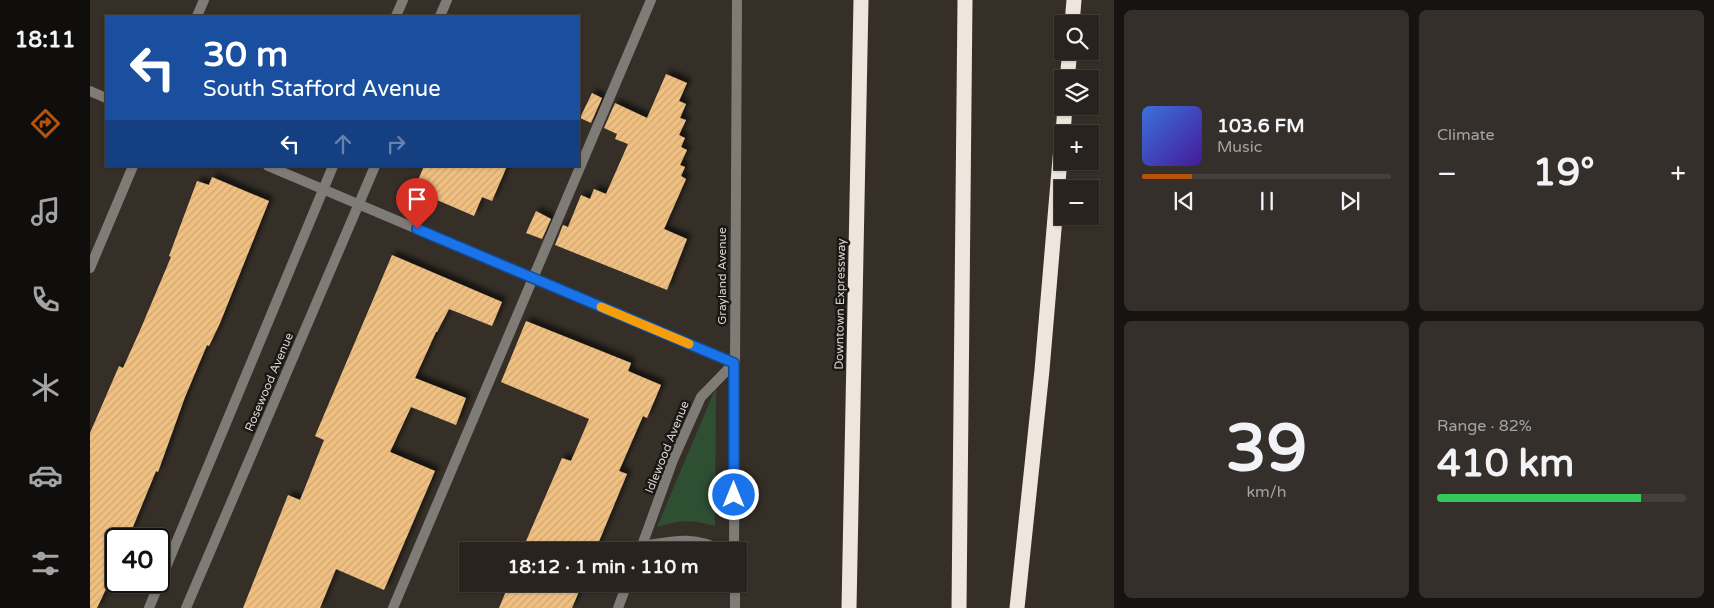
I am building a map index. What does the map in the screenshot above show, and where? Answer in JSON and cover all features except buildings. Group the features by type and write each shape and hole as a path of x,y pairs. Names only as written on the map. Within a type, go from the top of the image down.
{"highway":[{"name":"Downtown Expressway","path":"848,608 861,0"},
{"path":"959,608 965,0"},
{"path":"1073,15 1074,0"},
{"path":"1017,608 1042,370 1060,170"}],"street":[{"path":"197,15 204,0"},
{"path":"396,15 403,0"},
{"path":"440,15 447,0"},
{"path":"394,608 651,0"},
{"name":"Grayland Avenue","path":"734,542 737,0"},
{"path":"90,91 105,98"},
{"path":"90,268 133,167"},
{"path":"270,167 734,363"},
{"name":"Rosewood Avenue","path":"149,608 333,167"},
{"name":"Rosewood Avenue","path":"186,608 375,167"},
{"name":"Idlewood Avenue","path":"644,542 673,460 701,397 734,363"},
{"path":"681,542 700,540 704,542"},
{"path":"618,608 624,592"},
{"path":"735,592 735,608"}],"green space":[{"path":"716,387 715,526 686,521 657,527"}],"slow traffic":[{"path":"601,307 689,344"}],"route":[{"path":"417,229 734,363 734,495"}]}
